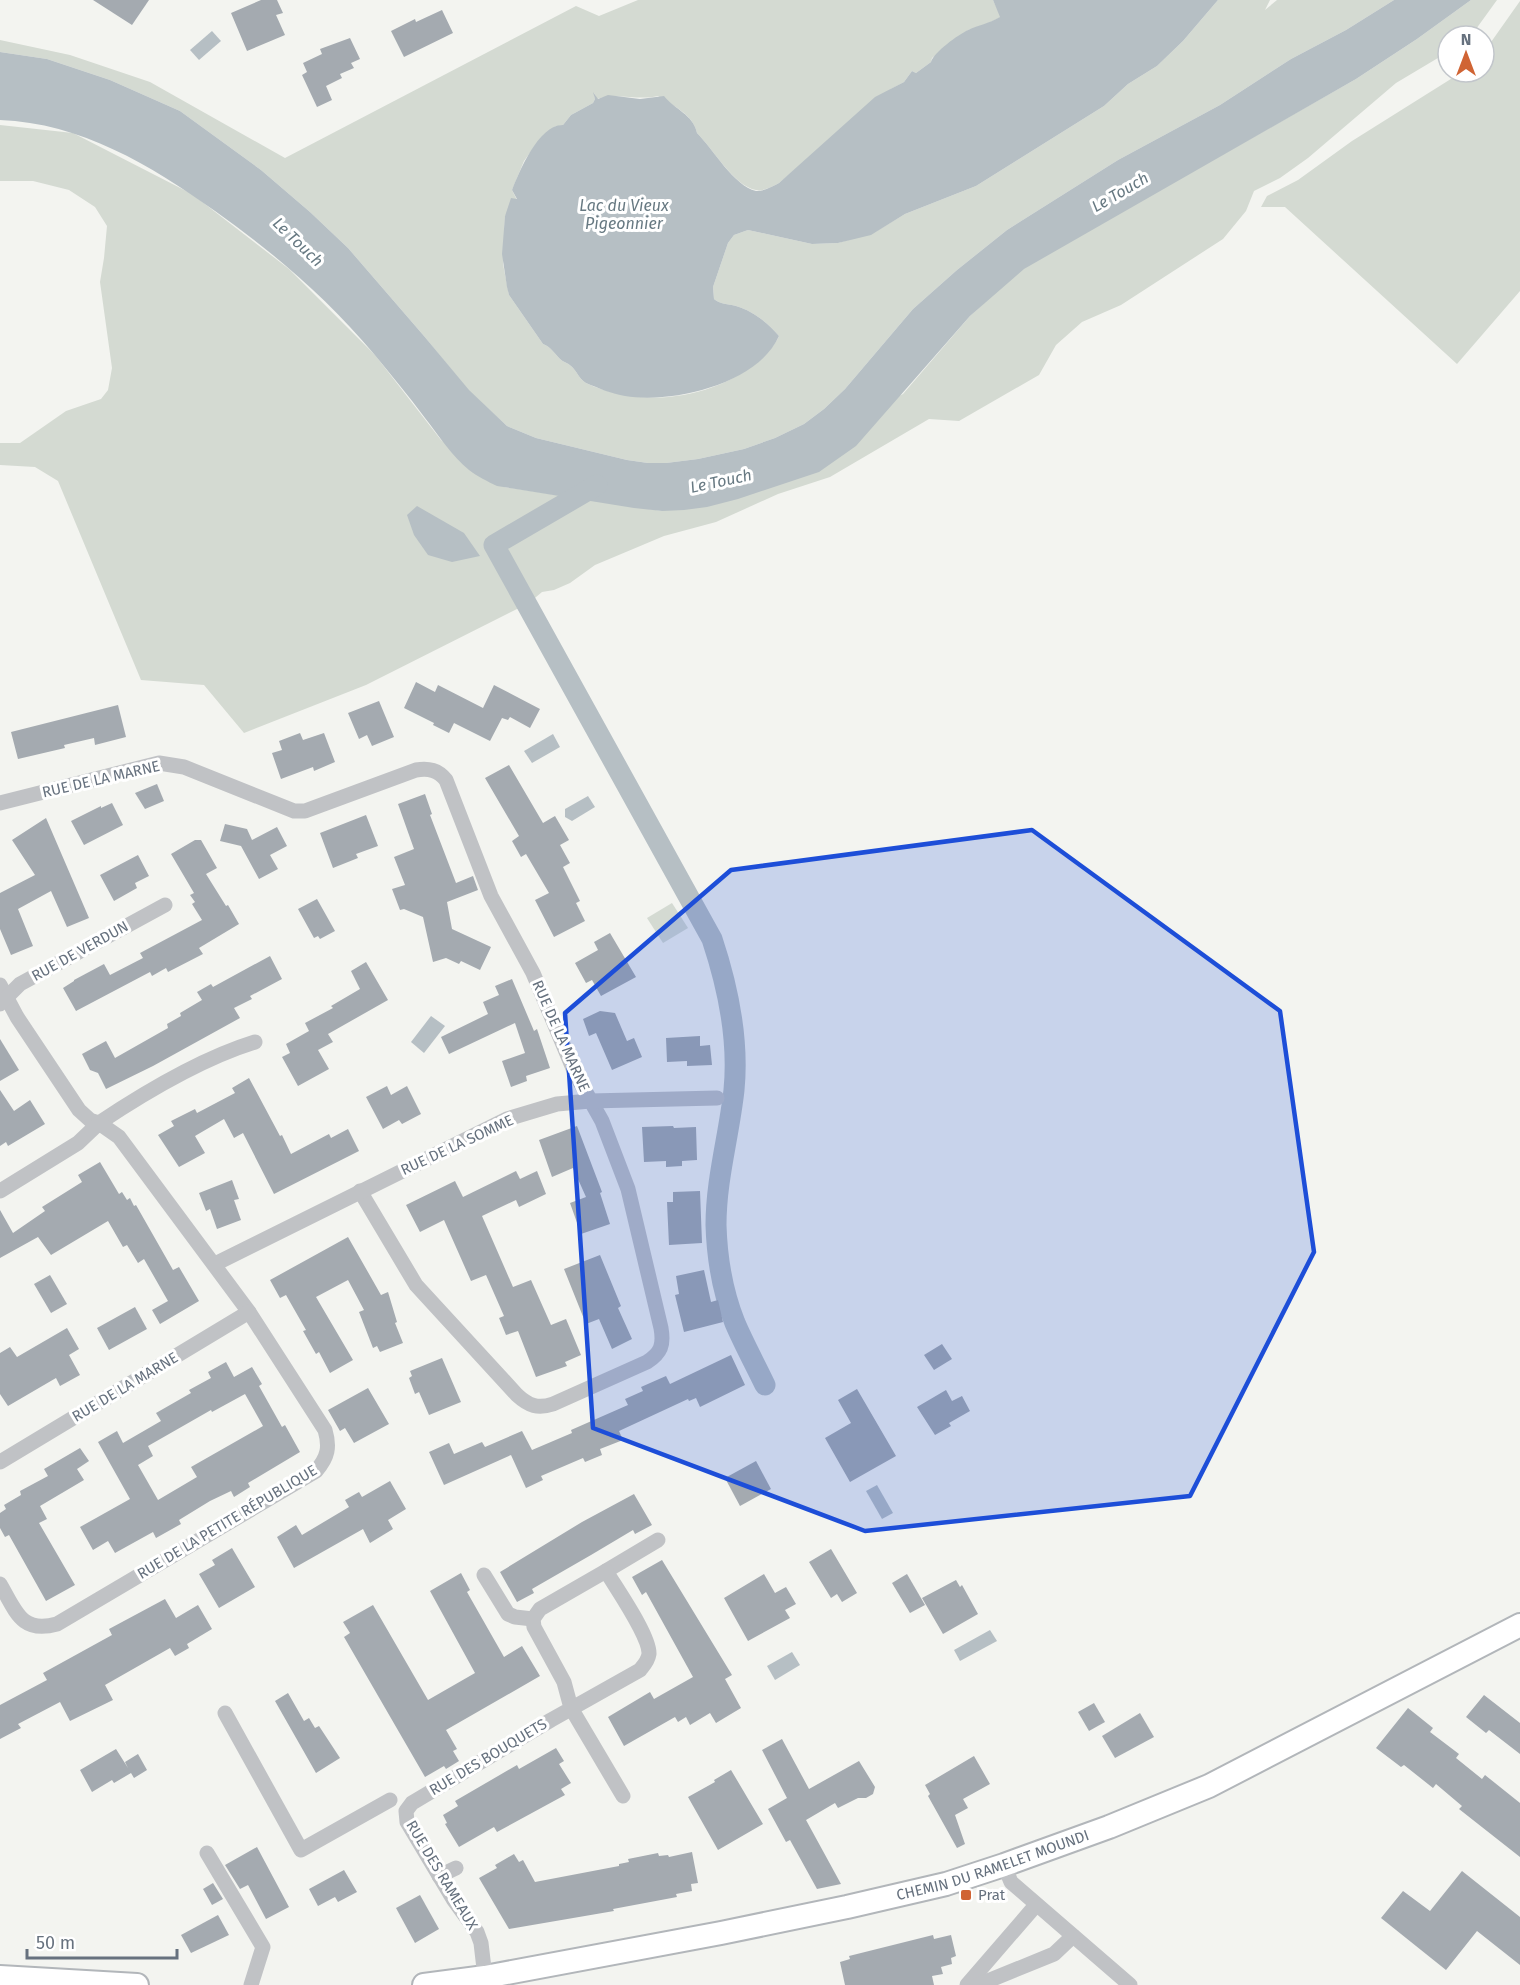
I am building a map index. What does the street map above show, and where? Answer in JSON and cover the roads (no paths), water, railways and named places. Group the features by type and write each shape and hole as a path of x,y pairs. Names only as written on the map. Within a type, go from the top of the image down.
{"main road":[{"name":"CHEMIN DU RAMELET MOUNDI","path":"424,1985 485,1977 847,1907 946,1884 1004,1865 1109,1827 1209,1786 1520,1625"},
{"path":"0,1977 137,1985"}],"street":[{"name":"RUE DE LA MARNE","path":"0,803 159,763 184,767 294,811 305,811 425,768 434,770 447,780 491,896 533,973 575,1073 602,1121 628,1189 661,1328 662,1348 647,1362 553,1404 534,1407 525,1402 416,1285 360,1191"},
{"name":"RUE DE VERDUN","path":"2,995 165,905"},
{"name":"RUE DE LA PETITE RÉPUBLIQUE","path":"0,1584 18,1615 27,1623 36,1628 57,1624 316,1471 325,1461 328,1450 325,1430 249,1312 215,1264 119,1137 99,1123 90,1120 79,1110 2,995"},
{"path":"0,1191 78,1143 99,1123 124,1106 225,1052 255,1042"},
{"name":"RUE DE LA SOMME","path":"215,1264 507,1119 557,1104 717,1098"},
{"name":"RUE DE LA MARNE","path":"0,1462 249,1312"},
{"path":"532,1619 540,1609 658,1540"},
{"name":"RUE DES BOUQUETS","path":"407,1808 571,1708 640,1670 648,1659 649,1650 644,1635 606,1571"},
{"path":"484,1575 508,1614 532,1619"},
{"path":"532,1619 539,1638 564,1682 571,1708 623,1796"},
{"path":"225,1713 302,1850 390,1800"},
{"name":"RUE DES RAMEAUX","path":"407,1808 407,1822 479,1938 485,1977"},
{"path":"207,1853 263,1947 251,1985"},
{"path":"1004,1865 1011,1882 1130,1985"},
{"path":"439,1876 456,1868"},
{"path":"967,1985 1036,1905"},
{"path":"978,1985 1054,1954 1073,1936"}],"water":[{"name":"Lac du Vieux Pigeonnier","path":"993,0 1218,0 1183,41 1157,66 1128,84 1104,106 976,186 905,214 871,235 838,243 812,244 748,230 734,235 728,243 713,287 714,299 754,314 779,336 768,353 753,367 712,387 666,397 644,398 615,394 586,383 571,366 543,344 509,295 502,254 505,216 511,198 517,199 512,190 515,182 538,140 554,127 563,125 571,115 593,103 595,99 593,92 598,99 608,95 640,99 664,96 692,121 697,133 732,175 748,188 762,191 779,183 875,97 904,82 912,71 916,73 931,62 941,49 968,30 1000,17"},
{"name":"Le Touch","path":"1394,0 1471,0 1356,79 1024,269 970,316 856,446 819,472 738,499 684,510 662,511 634,508 497,486 479,477 451,452 374,354 338,314 299,277 237,227 165,178 114,149 59,129 0,120 0,52 47,59 110,80 180,111 261,170 348,248 469,390 507,426 536,438 627,460 666,463 744,449 804,424 845,389 913,309 1007,230 1118,160 1220,105 1291,59 1346,30"},
{"path":"212,31 221,41 199,60 190,50"},
{"path":"417,506 464,533 480,556 452,562 428,555 414,535 407,515"},
{"path":"553,734 560,747 532,763 524,751"},
{"path":"588,796 595,807 572,821 565,817 565,809"},
{"path":"431,1016 445,1026 424,1053 411,1042"},
{"path":"877,1485 893,1513 882,1519 866,1491"},
{"path":"990,1630 997,1641 960,1661 954,1650"},
{"path":"792,1652 800,1665 775,1680 767,1666"}],"waterway":[{"path":"597,485 494,545 712,939 731,1013 735,1052 734,1090 720,1174 717,1208 718,1250 721,1275 731,1312 765,1385"}],"place":[{"name":"Prat","path":"966,1895"}]}
